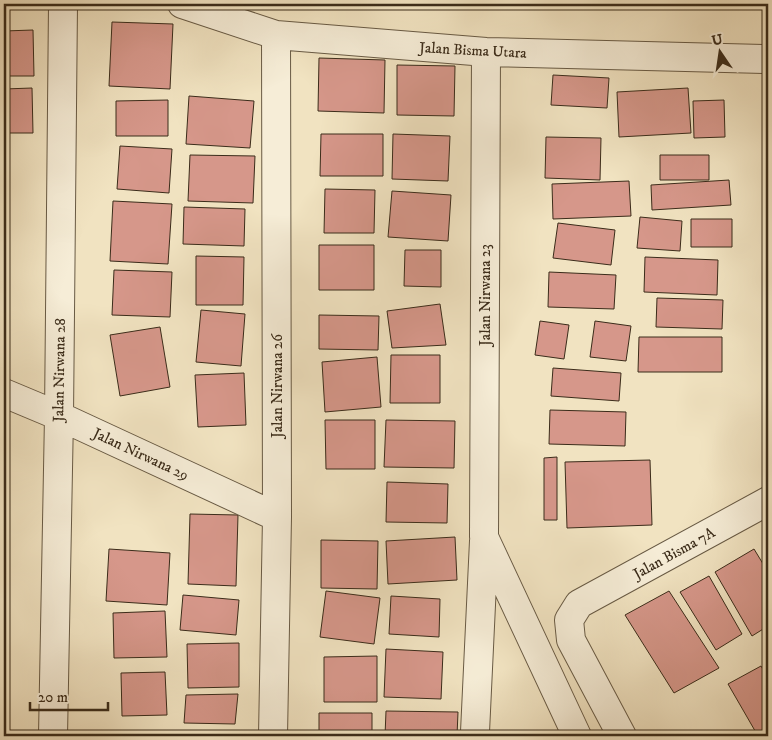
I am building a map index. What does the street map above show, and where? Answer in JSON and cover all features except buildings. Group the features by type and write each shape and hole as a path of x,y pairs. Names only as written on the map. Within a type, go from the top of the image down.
{"street":[{"name":"Jalan Nirwana 28","path":"53,736 59,416 63,4"},
{"name":"Jalan Bisma Utara","path":"182,4 276,36 486,52 768,59"},
{"name":"Jalan Nirwana 26","path":"273,736 277,517 276,36"},
{"name":"Jalan Nirwana 23","path":"476,736 484,537 486,52"},
{"name":"Jalan Nirwana 29","path":"4,393 59,416 277,517"},
{"name":"Jalan Bisma 7A","path":"622,736 571,640 569,620 579,604 768,501"},
{"name":"Jalan Nirwana 23","path":"484,537 577,736"}]}
